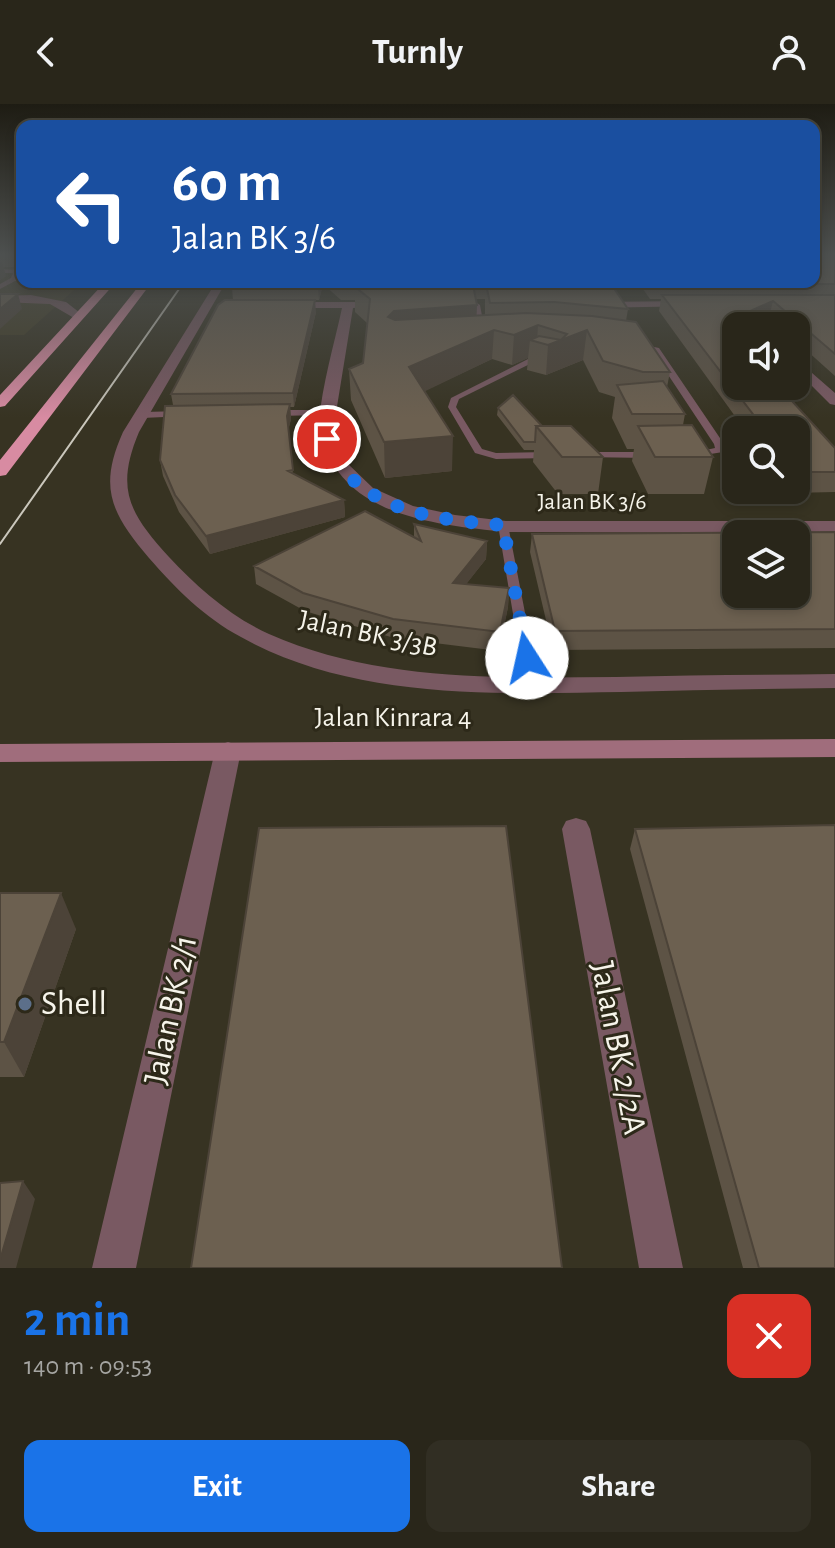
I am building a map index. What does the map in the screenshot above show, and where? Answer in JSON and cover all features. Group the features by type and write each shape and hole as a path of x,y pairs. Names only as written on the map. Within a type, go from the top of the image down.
{"highway":[{"path":"0,403 84,309"},
{"path":"0,471 126,309"}],"street":[{"path":"69,309 78,316"},
{"name":"Jalan BK 3/3B","path":"205,309 131,432 116,471 129,516 141,537 220,615 261,639 314,658 365,669 487,684 835,681"},
{"name":"Jalan BK 3/6","path":"348,309 328,413 327,439 333,455 361,488 389,503 422,514 503,525 835,527"},
{"path":"810,377 835,401"},
{"name":"Jalan Kinrara 4","path":"0,753 835,748"},
{"name":"Jalan BK 2/1","path":"114,1268 228,751"},
{"name":"Jalan BK 2/2A","path":"576,829 661,1268"}],"lane":[{"path":"478,309 483,335"},
{"path":"0,331 15,331"},
{"path":"468,336 497,336"},
{"path":"632,344 656,350 719,444 720,450 704,455 682,455"},
{"path":"557,365 535,359 455,398 452,407 478,451 496,456 557,455"},
{"path":"266,413 328,413"},
{"path":"142,415 188,414"},
{"path":"573,455 666,455"},
{"path":"503,525 532,685"}],"shaded area":[{"path":"0,309 53,309 24,335 0,335"}],"building":[{"path":"216,309 313,309 293,393 171,394"},
{"path":"369,309 417,309 394,311 388,317 395,320 526,313 636,322 670,372 643,372 603,361 587,330 561,340 567,334 538,325 514,335 494,330 409,367 453,436 384,442 349,369 363,363"},
{"path":"673,309 754,309 722,312 722,374"},
{"path":"783,309 835,309 835,354 810,333 810,312"},
{"path":"539,336 561,340 548,345 530,340"},
{"path":"663,381 685,414 632,414 617,385"},
{"path":"513,395 542,426 536,426 535,442 524,442 498,408"},
{"path":"742,400 791,400 806,416 754,416"},
{"path":"290,404 287,416 293,470 288,471 344,500 206,536 175,495 160,460 165,406"},
{"path":"810,421 835,448 835,472 810,472"},
{"path":"692,425 713,457 655,457 638,426"},
{"path":"536,426 571,426 603,457 562,457"},
{"path":"365,511 421,541 414,524 487,541 453,583 509,588 500,632 393,619 303,593 254,566"},
{"path":"810,532 835,532 835,629 555,631 532,534 722,533 722,608 810,608"},
{"path":"835,825 835,1268 759,1268 635,829"},
{"path":"506,826 562,1268 191,1268 259,828"},
{"path":"0,893 61,893 4,1042 0,1042"},
{"path":"23,1181 0,1260 0,1183"}],"tram line":[{"path":"0,544 165,309"}],"place":[{"name":"Shell","path":"25,1004"}],"route":[{"path":"327,439 343,470 361,488 389,503 460,522 503,525 527,658"}]}
